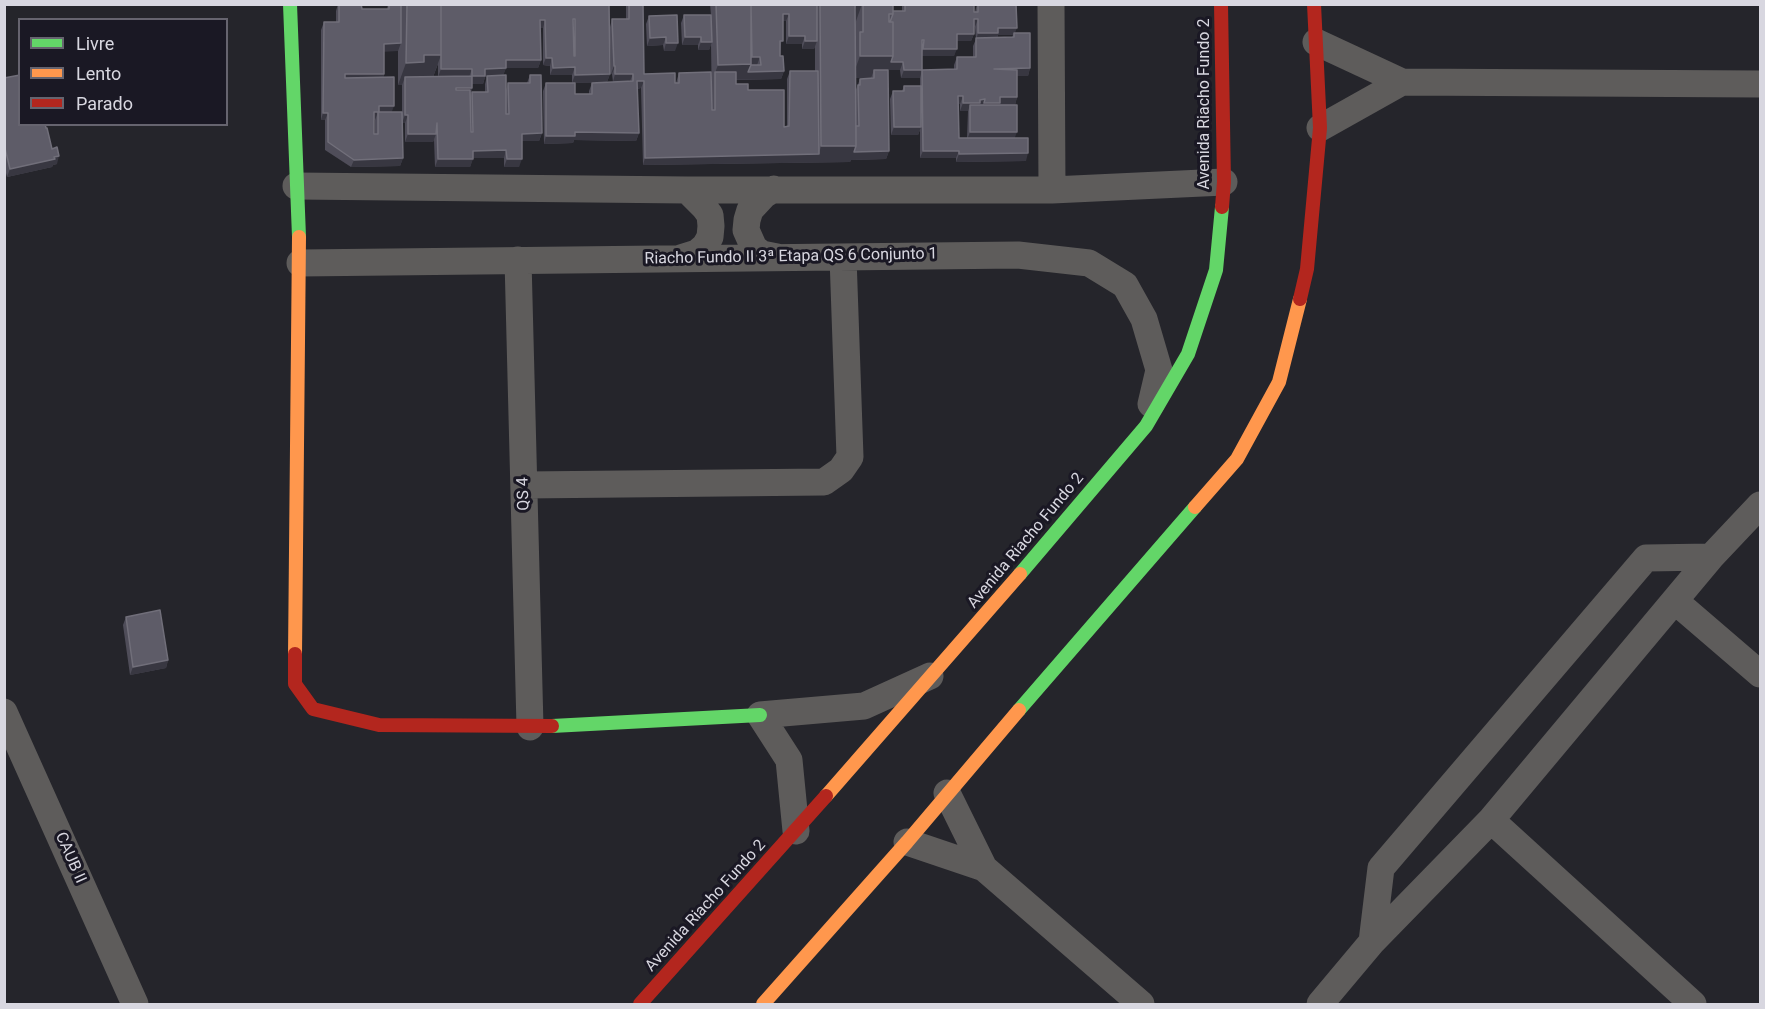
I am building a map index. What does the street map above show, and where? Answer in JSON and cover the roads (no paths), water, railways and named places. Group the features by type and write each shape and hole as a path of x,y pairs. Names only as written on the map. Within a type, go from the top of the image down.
{"main road":[{"path":"290,4 300,262 295,684 313,710 379,725 530,727 760,715"},
{"name":"Avenida Riacho Fundo 2","path":"640,1005 934,674 1146,426 1188,354 1216,270 1224,182 1221,4"},
{"path":"763,1005 908,842 947,793 1237,459 1279,382 1307,269 1320,128 1314,4"}],"street":[{"path":"1051,4 1052,190"},
{"path":"1316,42 1402,82 1761,84"},
{"path":"1320,128 1402,82"},
{"path":"296,186 687,190 1052,190 1224,182"},
{"path":"774,189 764,195 750,210 746,230 754,248 762,254 782,257"},
{"path":"677,258 687,258 697,254 710,237 710,216 687,190"},
{"name":"Riacho Fundo II 3ª Etapa QS 6 Conjunto 1","path":"300,262 1018,255 1089,263 1125,285 1144,319 1160,370 1146,426"},
{"path":"524,484 824,482 841,470 850,457 843,257"},
{"name":"QS 4","path":"518,260 530,727"},
{"path":"1320,1005 1372,942 1491,820 1711,557 1761,505"},
{"path":"1372,942 1381,868 1646,558 1711,557"},
{"path":"1675,601 1761,674"},
{"path":"796,831 789,760 760,715 864,706 934,674"},
{"name":"CAUB II","path":"4,712 135,1005"},
{"path":"947,793 984,868"},
{"path":"1491,820 1693,1005"},
{"path":"908,842 984,868 1141,1005"}]}
